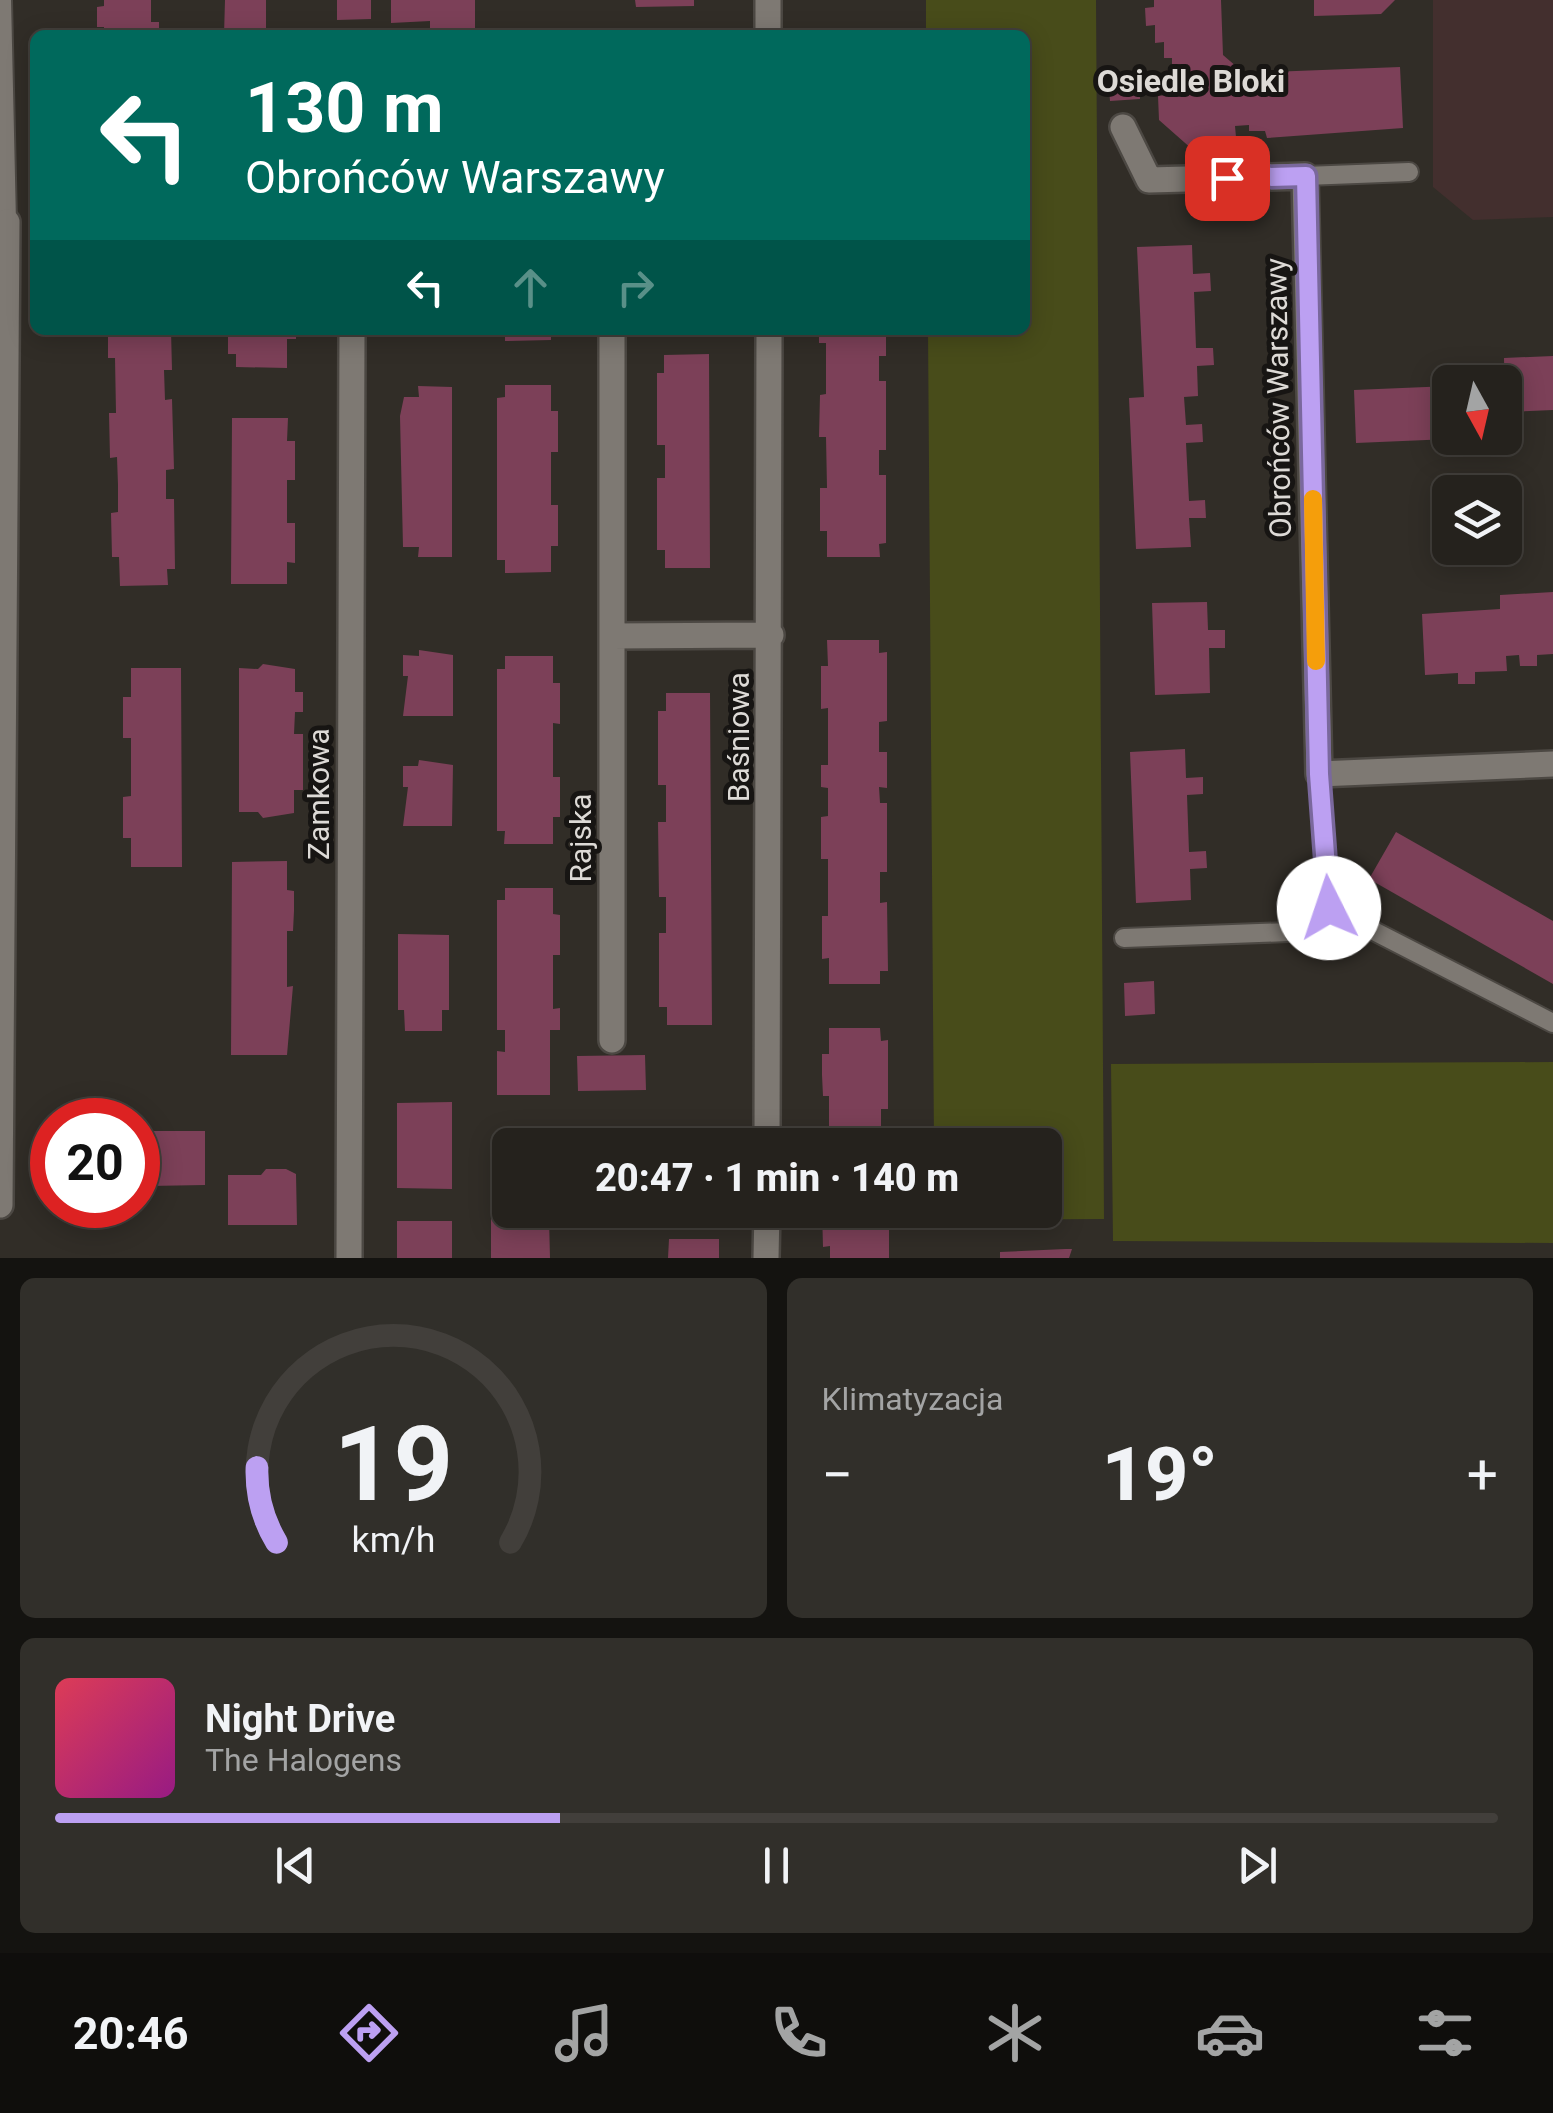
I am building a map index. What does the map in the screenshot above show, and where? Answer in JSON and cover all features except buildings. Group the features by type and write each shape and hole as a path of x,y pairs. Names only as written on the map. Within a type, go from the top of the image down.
{"street":[{"path":"768,0 768,30"},
{"path":"1122,127 1148,180 1306,176"},
{"name":"Obrońców Warszawy","path":"1306,176 1319,774"},
{"path":"0,1205 7,222"},
{"name":"Zamkowa","path":"349,1258 352,335"},
{"name":"Rajska","path":"612,335 612,1040"},
{"name":"Baśniowa","path":"767,1128 769,335"},
{"path":"612,636 771,635"},
{"path":"1319,774 1553,764"},
{"path":"766,1258 767,1228"}],"lane":[{"path":"2,0 7,222"},
{"path":"1306,176 1409,172"},
{"name":"Obrońców Warszawy","path":"1319,774 1329,908"},
{"path":"1124,938 1289,932 1329,908 1553,1023"}],"shaded area":[{"path":"1433,0 1553,0 1553,217 1473,220 1433,187"}],"green space":[{"path":"926,0 1096,0 1104,1219 1062,1219 1062,1128 934,1128 928,335 1030,335 1030,30 926,30"},
{"path":"1553,1062 1553,1243 1113,1241 1111,1064"}],"slow traffic":[{"path":"1313,499 1316,661"}],"district":[{"name":"Osiedle Bloki","path":"1191,81"}],"route":[{"path":"1227,178 1306,176 1319,774 1329,908"}]}
